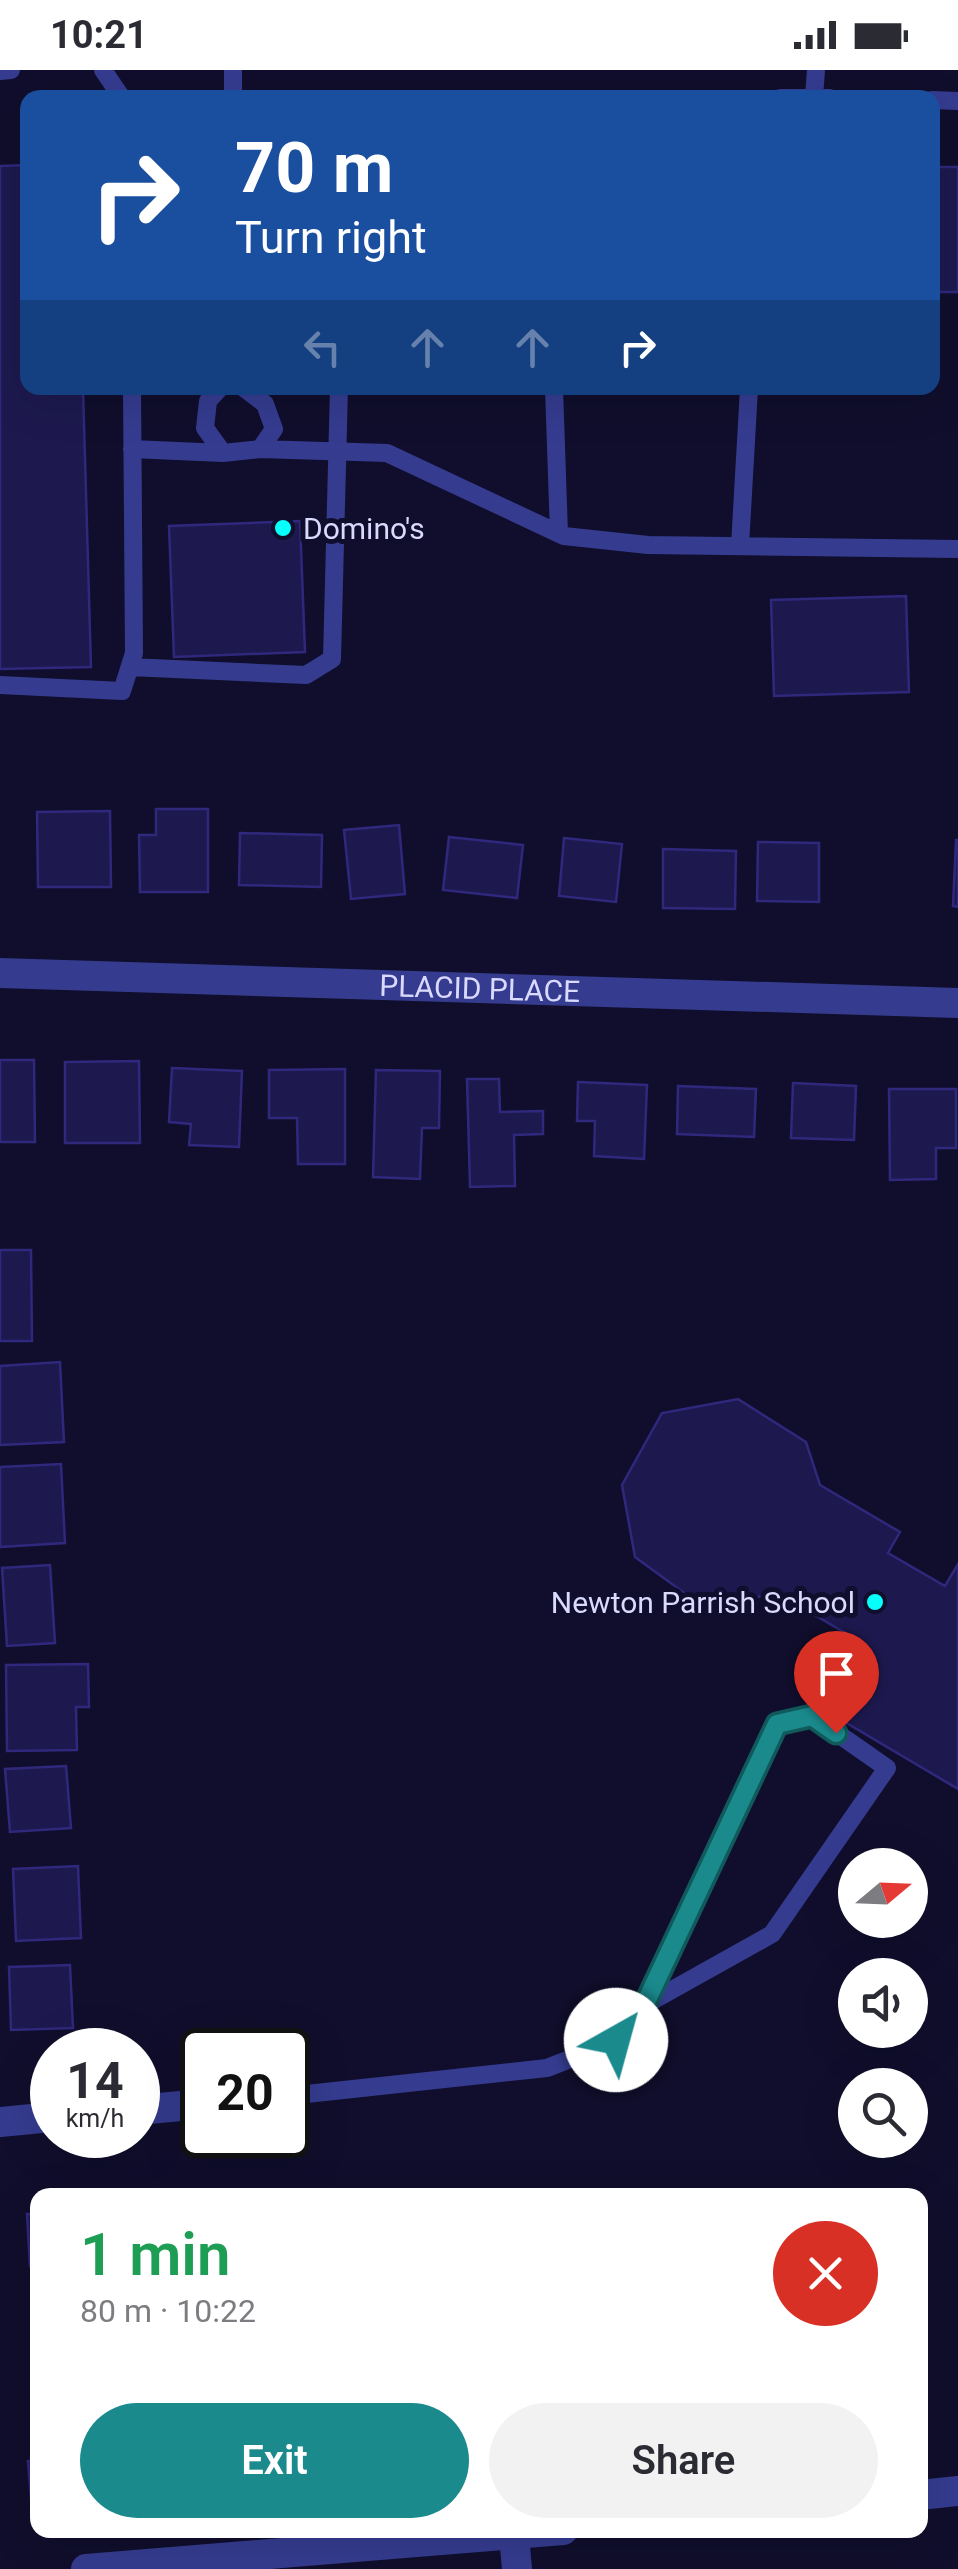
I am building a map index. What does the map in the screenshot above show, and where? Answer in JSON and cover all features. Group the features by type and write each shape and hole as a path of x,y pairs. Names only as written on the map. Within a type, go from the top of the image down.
{"street":[{"name":"PLACID PLACE","path":"0,973 958,1003"},
{"path":"0,2122 30,2120"},
{"path":"928,2494 958,2491"},
{"path":"86,2569 476,2538"},
{"path":"514,2538 517,2569"}],"lane":[{"path":"0,71 12,70"},
{"path":"0,685 122,691 134,653 132,395"},
{"path":"214,395 208,402 205,428 223,453"},
{"path":"253,395 265,404 274,429 260,449"},
{"path":"130,667 306,674 332,659 339,395"},
{"path":"554,395 559,534"},
{"path":"740,546 749,395"},
{"path":"132,449 387,453 559,534 648,545 958,549"},
{"path":"310,2094 547,2068 616,2040 645,2004 777,1724 812,1716 887,1768 772,1934 645,2004"}],"building":[{"path":"20,165 20,395 83,395 91,667 0,669 0,166"},
{"path":"940,167 958,167 958,292 940,292"},
{"path":"300,521 305,652 174,657 169,526"},
{"path":"906,596 909,692 774,696 771,600"},
{"path":"156,809 208,809 208,892 140,892 139,835 156,835"},
{"path":"110,811 111,887 38,887 37,812"},
{"path":"399,825 405,894 351,899 344,830"},
{"path":"240,833 322,835 321,887 239,885"},
{"path":"449,837 523,845 517,898 443,890"},
{"path":"564,838 622,844 616,902 559,896"},
{"path":"958,840 958,907 953,906"},
{"path":"758,842 819,843 819,902 757,901"},
{"path":"663,849 736,851 735,909 663,908"},
{"path":"0,1060 34,1060 35,1142 0,1142"},
{"path":"139,1061 140,1143 65,1143 65,1062"},
{"path":"172,1068 242,1071 239,1147 189,1145 191,1124 169,1122"},
{"path":"345,1069 345,1164 298,1164 297,1118 269,1118 269,1070"},
{"path":"376,1070 440,1071 439,1128 422,1128 420,1179 373,1177"},
{"path":"467,1079 499,1079 500,1112 543,1111 543,1134 514,1135 515,1186 470,1187"},
{"path":"578,1082 647,1085 644,1159 594,1156 595,1121 577,1121"},
{"path":"793,1083 856,1086 854,1140 791,1138"},
{"path":"678,1086 756,1089 754,1137 677,1134"},
{"path":"889,1089 956,1089 956,1148 936,1148 936,1179 890,1180"},
{"path":"0,1250 31,1250 32,1341 0,1341"},
{"path":"60,1362 64,1442 0,1445 0,1366"},
{"name":"Newton Parrish School","path":"738,1399 806,1442 820,1485 900,1532 888,1553 945,1586 958,1564 958,1789 806,1699 845,1633 776,1592 709,1611 635,1557 622,1485 662,1413"},
{"path":"61,1464 65,1543 0,1547 0,1467"},
{"path":"50,1565 55,1643 7,1646 2,1568"},
{"path":"88,1664 89,1707 76,1707 77,1750 7,1751 6,1665"},
{"path":"66,1766 71,1828 10,1832 5,1769"},
{"path":"78,1866 81,1938 16,1941 13,1869"},
{"path":"70,1965 73,2028 11,2030 9,1967"},
{"path":"27,2214 30,2214 30,2266"}],"place":[{"name":"Domino's","path":"283,528"},
{"name":"Newton Parrish School","path":"875,1602"}],"route":[{"path":"616,2040 645,2004 777,1724 812,1716 836,1733"}]}
